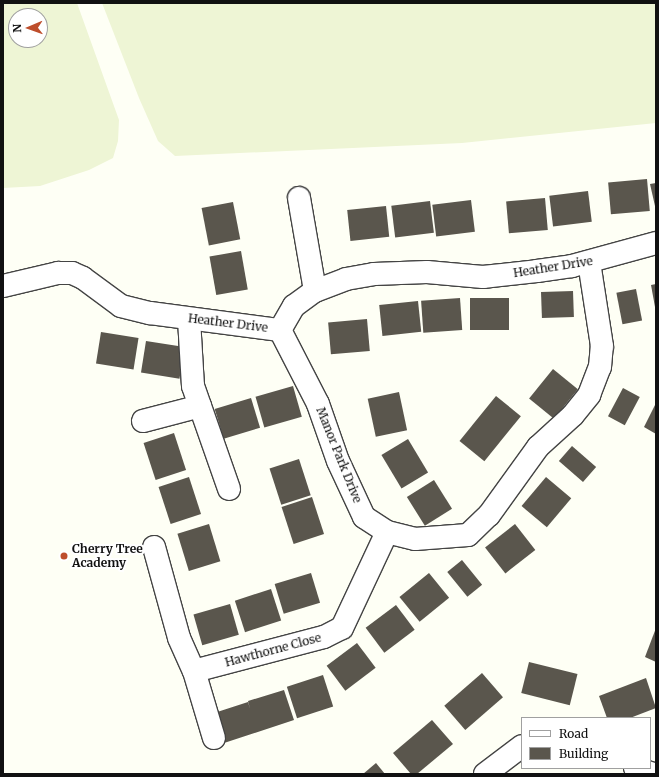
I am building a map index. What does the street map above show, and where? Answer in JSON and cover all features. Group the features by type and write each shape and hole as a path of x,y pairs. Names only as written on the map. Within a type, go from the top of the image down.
{"street":[{"path":"299,198 315,291"},
{"name":"Heather Drive","path":"3,286 58,273 72,273 83,278 121,306 189,319 280,330 294,306 315,291 346,279 374,274 427,272 483,277 537,272 589,262 656,243"},
{"name":"Manor Park Drive","path":"280,330 318,404 338,461 364,517 387,532 414,539 468,535 489,514 538,448 573,415 589,395 600,367 602,346 589,262"},
{"path":"189,319 193,386 229,489"},
{"path":"143,421 200,406"},
{"name":"Hawthorne Close","path":"194,671 324,637 342,628 387,532"},
{"path":"154,546 179,638 194,671 214,738"},
{"path":"484,774 521,747"},
{"path":"638,769 654,774"}],"green space":[{"path":"3,3 77,3 119,120 118,141 113,158 89,170 40,186 3,188"},
{"path":"102,3 656,3 656,123 462,143 175,156 158,141 139,98"}],"building":[{"path":"647,179 650,211 611,214 608,182"},
{"path":"656,183 656,206 655,206 650,184"},
{"path":"588,191 592,222 553,227 549,196"},
{"path":"545,198 548,230 509,233 506,201"},
{"path":"471,200 475,232 436,237 432,205"},
{"path":"430,201 434,233 395,238 391,206"},
{"path":"233,202 240,239 209,245 202,208"},
{"path":"386,206 389,237 350,241 347,210"},
{"path":"241,251 248,289 216,295 209,257"},
{"path":"656,284 656,307 655,307 651,285"},
{"path":"636,289 642,320 622,324 616,293"},
{"path":"573,291 574,317 542,318 541,292"},
{"path":"460,298 462,330 423,333 421,301"},
{"path":"470,298 509,298 509,330 470,330"},
{"path":"418,301 421,332 382,336 379,305"},
{"path":"367,319 370,351 331,354 328,322"},
{"path":"101,332 139,338 134,370 96,364"},
{"path":"146,341 185,347 180,379 141,373"},
{"path":"553,369 578,389 554,419 529,399"},
{"path":"293,386 302,417 264,428 256,397"},
{"path":"623,388 640,397 625,425 608,416"},
{"path":"399,392 407,430 376,437 368,399"},
{"path":"496,396 521,416 484,461 459,441"},
{"path":"251,398 260,428 224,439 215,409"},
{"path":"656,403 656,434 644,427"},
{"path":"174,433 186,470 156,480 144,443"},
{"path":"408,439 428,472 402,488 381,455"},
{"path":"572,446 596,467 583,482 559,461"},
{"path":"299,459 311,495 281,505 270,469"},
{"path":"189,477 201,514 171,524 159,487"},
{"path":"546,477 571,498 547,527 522,506"},
{"path":"434,480 452,509 425,526 407,497"},
{"path":"312,497 324,534 294,544 282,507"},
{"path":"209,524 220,561 189,571 177,534"},
{"path":"515,524 535,550 505,573 485,547"},
{"path":"462,560 482,585 467,597 447,572"},
{"path":"311,573 320,603 284,614 275,584"},
{"path":"429,573 449,598 420,622 399,597"},
{"path":"271,589 281,620 245,632 235,601"},
{"path":"230,604 239,635 202,645 193,614"},
{"path":"396,605 415,630 384,653 366,628"},
{"path":"656,628 656,662 645,657"},
{"path":"357,643 376,668 345,691 327,666"},
{"path":"529,662 578,674 570,705 521,693"},
{"path":"482,673 503,697 465,730 444,706"},
{"path":"323,675 333,706 297,718 287,687"},
{"path":"646,678 656,708 633,717 607,717 599,696"},
{"path":"284,690 294,720 221,744 211,714 248,702 250,709 248,701"},
{"path":"432,720 453,744 417,774 411,774 393,753"},
{"path":"376,763 385,774 363,774"}],"place":[{"name":"Cherry Tree Academy","path":"64,556"}]}
